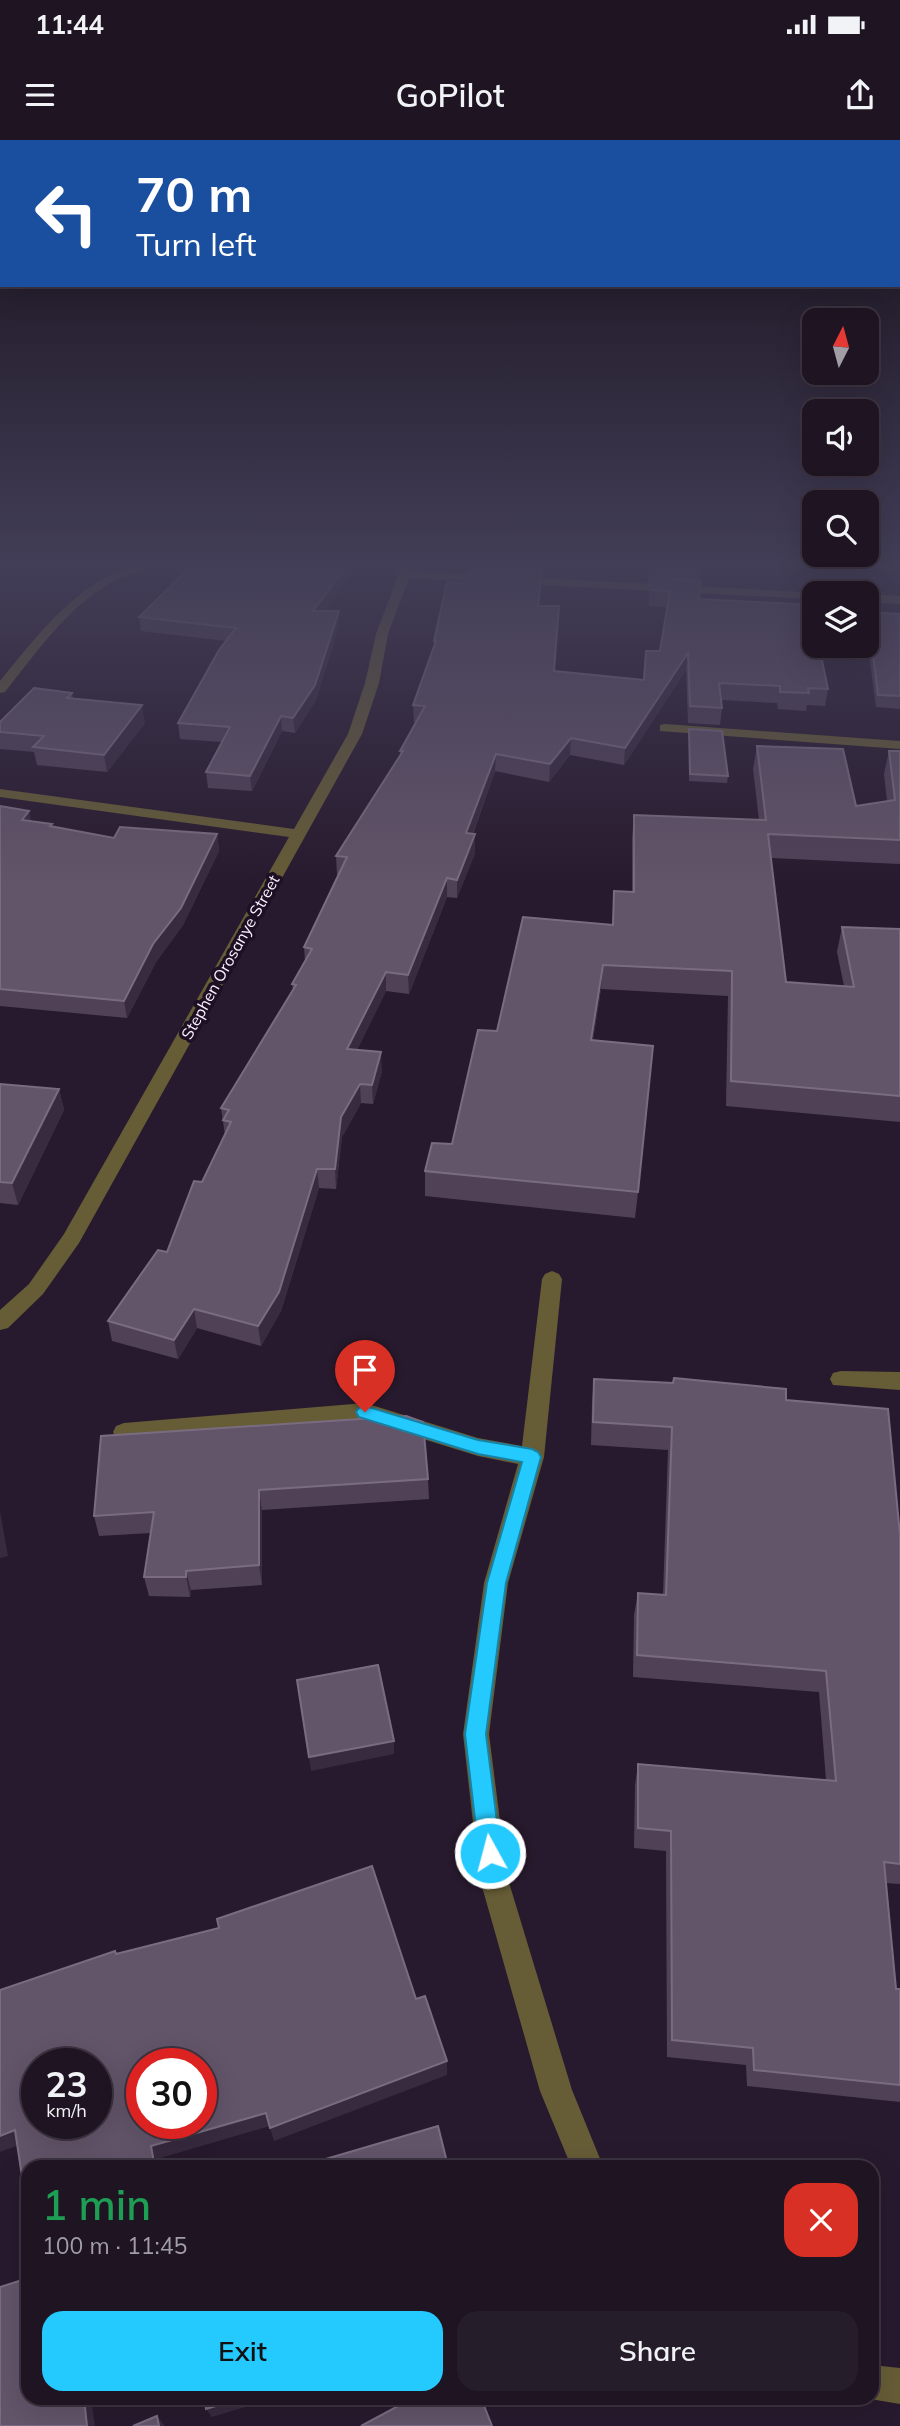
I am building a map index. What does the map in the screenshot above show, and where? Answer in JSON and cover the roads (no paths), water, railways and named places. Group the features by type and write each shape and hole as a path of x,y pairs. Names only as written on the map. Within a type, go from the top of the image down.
{"street":[{"path":"0,690 15,672"},
{"name":"Stephen Orosanye Street","path":"0,1322 36,1289 72,1238 355,734 374,672"},
{"path":"665,728 900,745"},
{"path":"0,793 299,834"},
{"path":"552,1279 532,1457 496,1583 476,1734 493,1876 556,2091 585,2160"},
{"path":"841,1380 900,1381"},
{"path":"124,1432 365,1412 478,1447 532,1457"},
{"path":"879,2384 900,2386"}]}
